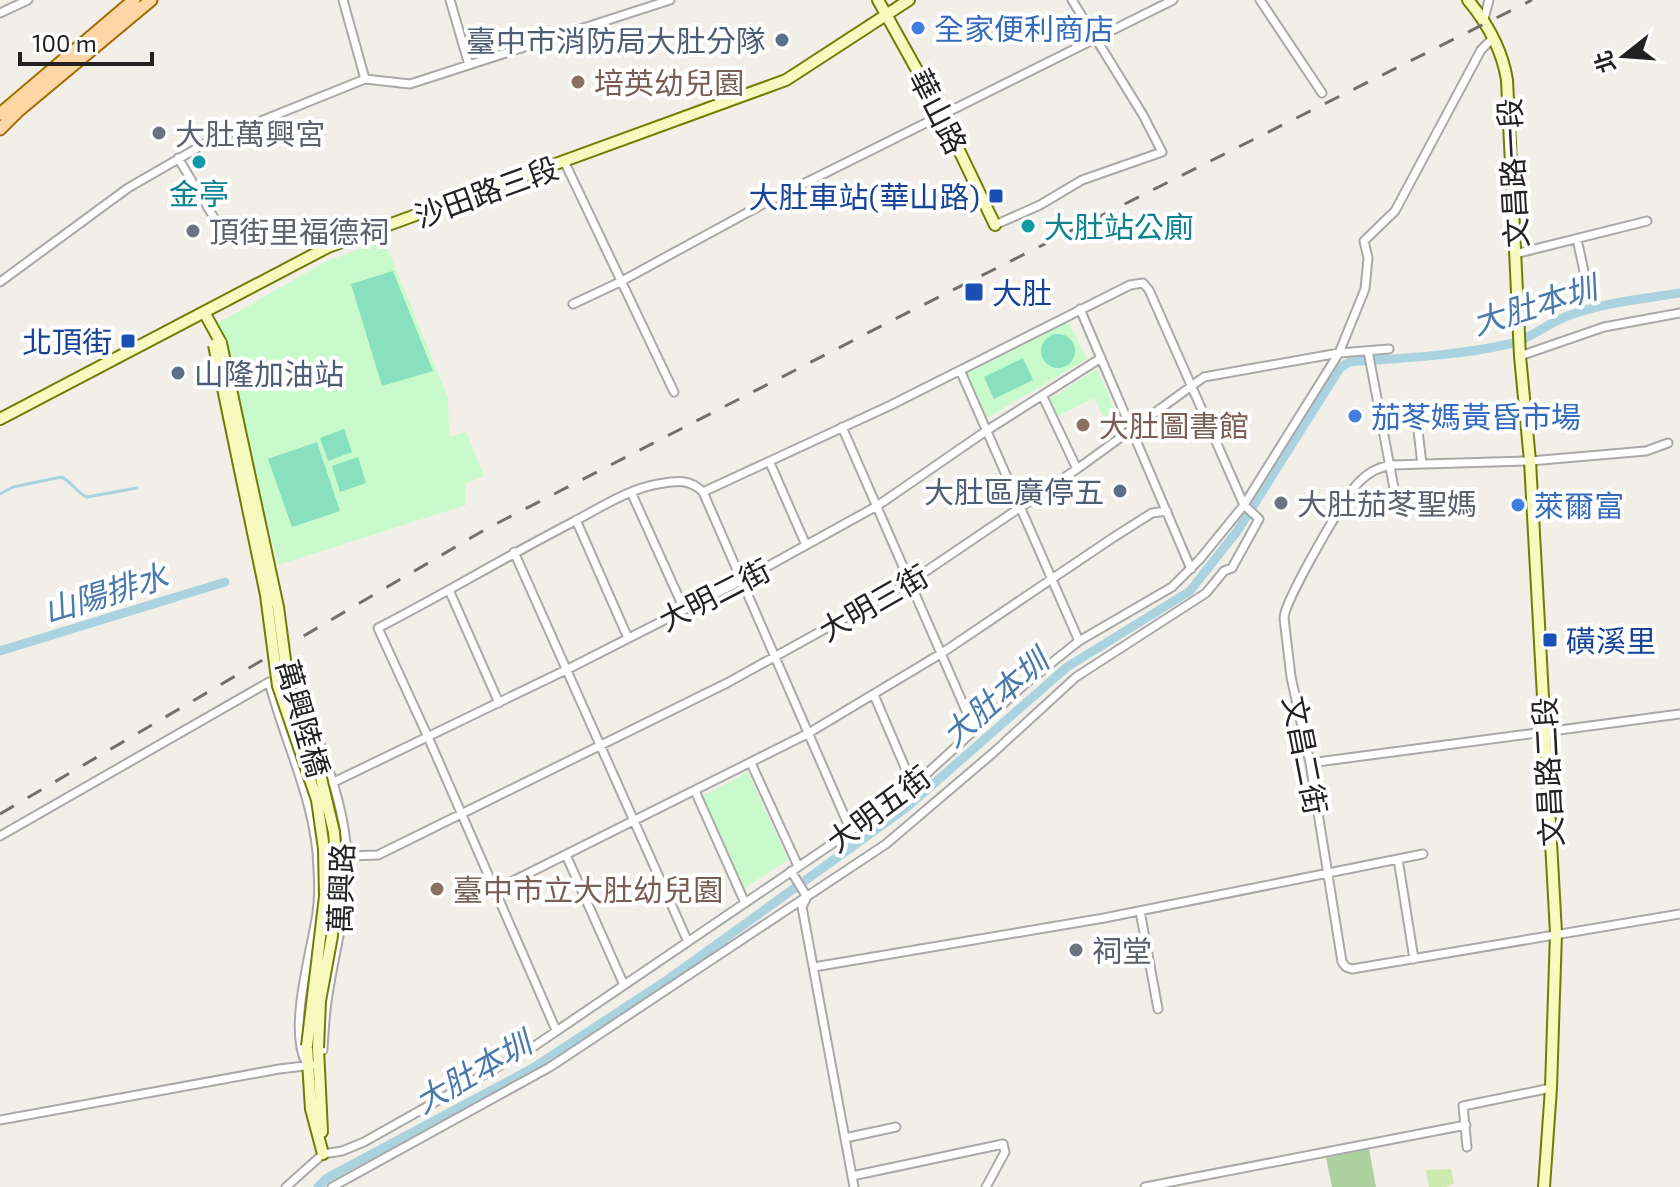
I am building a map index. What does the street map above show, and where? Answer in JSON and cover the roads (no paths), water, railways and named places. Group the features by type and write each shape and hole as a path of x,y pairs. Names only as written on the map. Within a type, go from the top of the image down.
{"main road":[{"path":"0,114 134,0"},
{"path":"0,129 151,0"}],"street":[{"path":"0,13 28,0"},
{"path":"343,0 365,79"},
{"path":"450,0 469,65"},
{"path":"0,282 128,188 206,143 365,79 410,84 670,0"},
{"name":"華山路","path":"878,0 942,115 995,225"},
{"name":"沙田路三段","path":"0,419 328,247 786,80 909,0"},
{"path":"995,225 1040,205 1082,180 1162,152 1072,0"},
{"path":"573,304 620,282 763,204 1173,0"},
{"path":"1260,0 1322,93"},
{"name":"文昌路一段","path":"1468,0 1484,19 1503,55 1507,80 1520,356"},
{"path":"1484,19 1489,0"},
{"name":"大明五街","path":"323,1154 342,1151 364,1142 533,1047 913,786 1025,684 1079,641 1172,587 1191,569 1244,505 1319,389 1339,353 1365,289 1368,258 1364,241 1395,211 1481,50 1493,38"},
{"path":"178,158 216,221"},
{"path":"565,163 674,392"},
{"path":"1515,254 1647,221"},
{"path":"1577,239 1588,290"},
{"path":"332,1187 550,1067 886,844 1076,677 1206,593 1224,571 1232,568 1259,519 1244,505 1149,290 1143,283 1130,285 770,463 703,492"},
{"path":"1080,309 1191,569"},
{"name":"萬興陸橋","path":"204,312 218,344 266,595 278,686 314,790 324,849 325,896 312,1047"},
{"path":"1520,356 1604,327 1680,313"},
{"name":"大明三街","path":"347,856 378,855 774,659 910,582 1077,469 1204,377 1339,353 1389,349"},
{"path":"1368,351 1397,504"},
{"name":"文昌路二段","path":"1520,356 1530,461 1556,933 1544,1187"},
{"name":"大明二街","path":"305,791 334,782 499,703 741,581 877,506 986,431 1101,358"},
{"path":"960,370 1079,641"},
{"path":"1043,397 1077,469"},
{"path":"1416,414 1422,464"},
{"path":"842,427 975,731"},
{"name":"文昌二街","path":"1668,443 1646,451 1530,461 1375,468 1356,484 1284,611 1291,677 1310,763 1342,962 1346,967 1352,969 1680,914"},
{"path":"770,463 806,545"},
{"path":"556,1030 378,628 514,552 631,492 656,484 694,483 703,492 851,831"},
{"path":"631,492 684,609"},
{"path":"495,890 807,734 942,653 1152,513 1167,511"},
{"path":"576,520 628,638"},
{"path":"514,552 688,942"},
{"path":"449,590 499,703"},
{"name":"萬興路","path":"297,667 307,707 334,782 347,856 322,1052 312,1065"},
{"name":"萬興路","path":"0,836 269,682 305,791 316,840 317,909 299,1019 299,1050 312,1065"},
{"path":"874,695 913,786"},
{"path":"278,716 307,707"},
{"path":"1310,763 1680,714"},
{"path":"751,763 798,866"},
{"path":"695,791 745,903"},
{"path":"814,967 1140,911 1423,854"},
{"path":"566,855 624,985"},
{"path":"1398,859 1414,959"},
{"path":"791,871 807,897"},
{"path":"807,897 802,907 854,1187"},
{"path":"1140,911 1158,1009"},
{"name":"萬興路","path":"312,1047 311,1109 323,1154"},
{"path":"0,1120 312,1065"},
{"path":"1467,1147 1463,1106 1551,1088"},
{"path":"1145,1187 1466,1125"},
{"path":"845,1138 896,1127"},
{"path":"852,1176 1003,1144 1005,1152 986,1187"},
{"path":"286,1187 323,1154"}],"waterway":[{"name":"大肚本圳","path":"318,1187 327,1178 533,1068 670,978 907,807 1067,667 1190,591 1238,530 1340,368 1349,362 1449,354 1509,344 1578,312 1680,293"},
{"path":"0,494 13,487 61,477 87,497 137,488"},
{"name":"山陽排水","path":"0,651 225,582"}],"railway":[{"path":"0,814 486,529 891,321 1532,0"}],"place":[{"name":"全家便利商店","path":"918,28"},
{"name":"臺中市消防局大肚分隊","path":"782,40"},
{"name":"培英幼兒園","path":"578,82"},
{"name":"大肚萬興宮","path":"159,133"},
{"name":"金亭","path":"199,162"},
{"name":"大肚車站(華山路)","path":"996,196"},
{"name":"大肚站公廁","path":"1028,226"},
{"name":"頂街里福德祠","path":"193,231"},
{"name":"大肚","path":"974,292"},
{"name":"北頂街","path":"128,341"},
{"name":"山隆加油站","path":"178,373"},
{"name":"茄苳媽黃昏市場","path":"1355,416"},
{"name":"大肚圖書館","path":"1083,425"},
{"name":"大肚區廣停五","path":"1120,491"},
{"name":"大肚茄苳聖媽","path":"1281,503"},
{"name":"萊爾富","path":"1518,505"},
{"name":"磺溪里","path":"1550,640"},
{"name":"臺中市立大肚幼兒園","path":"437,889"},
{"name":"祠堂","path":"1076,950"}]}
